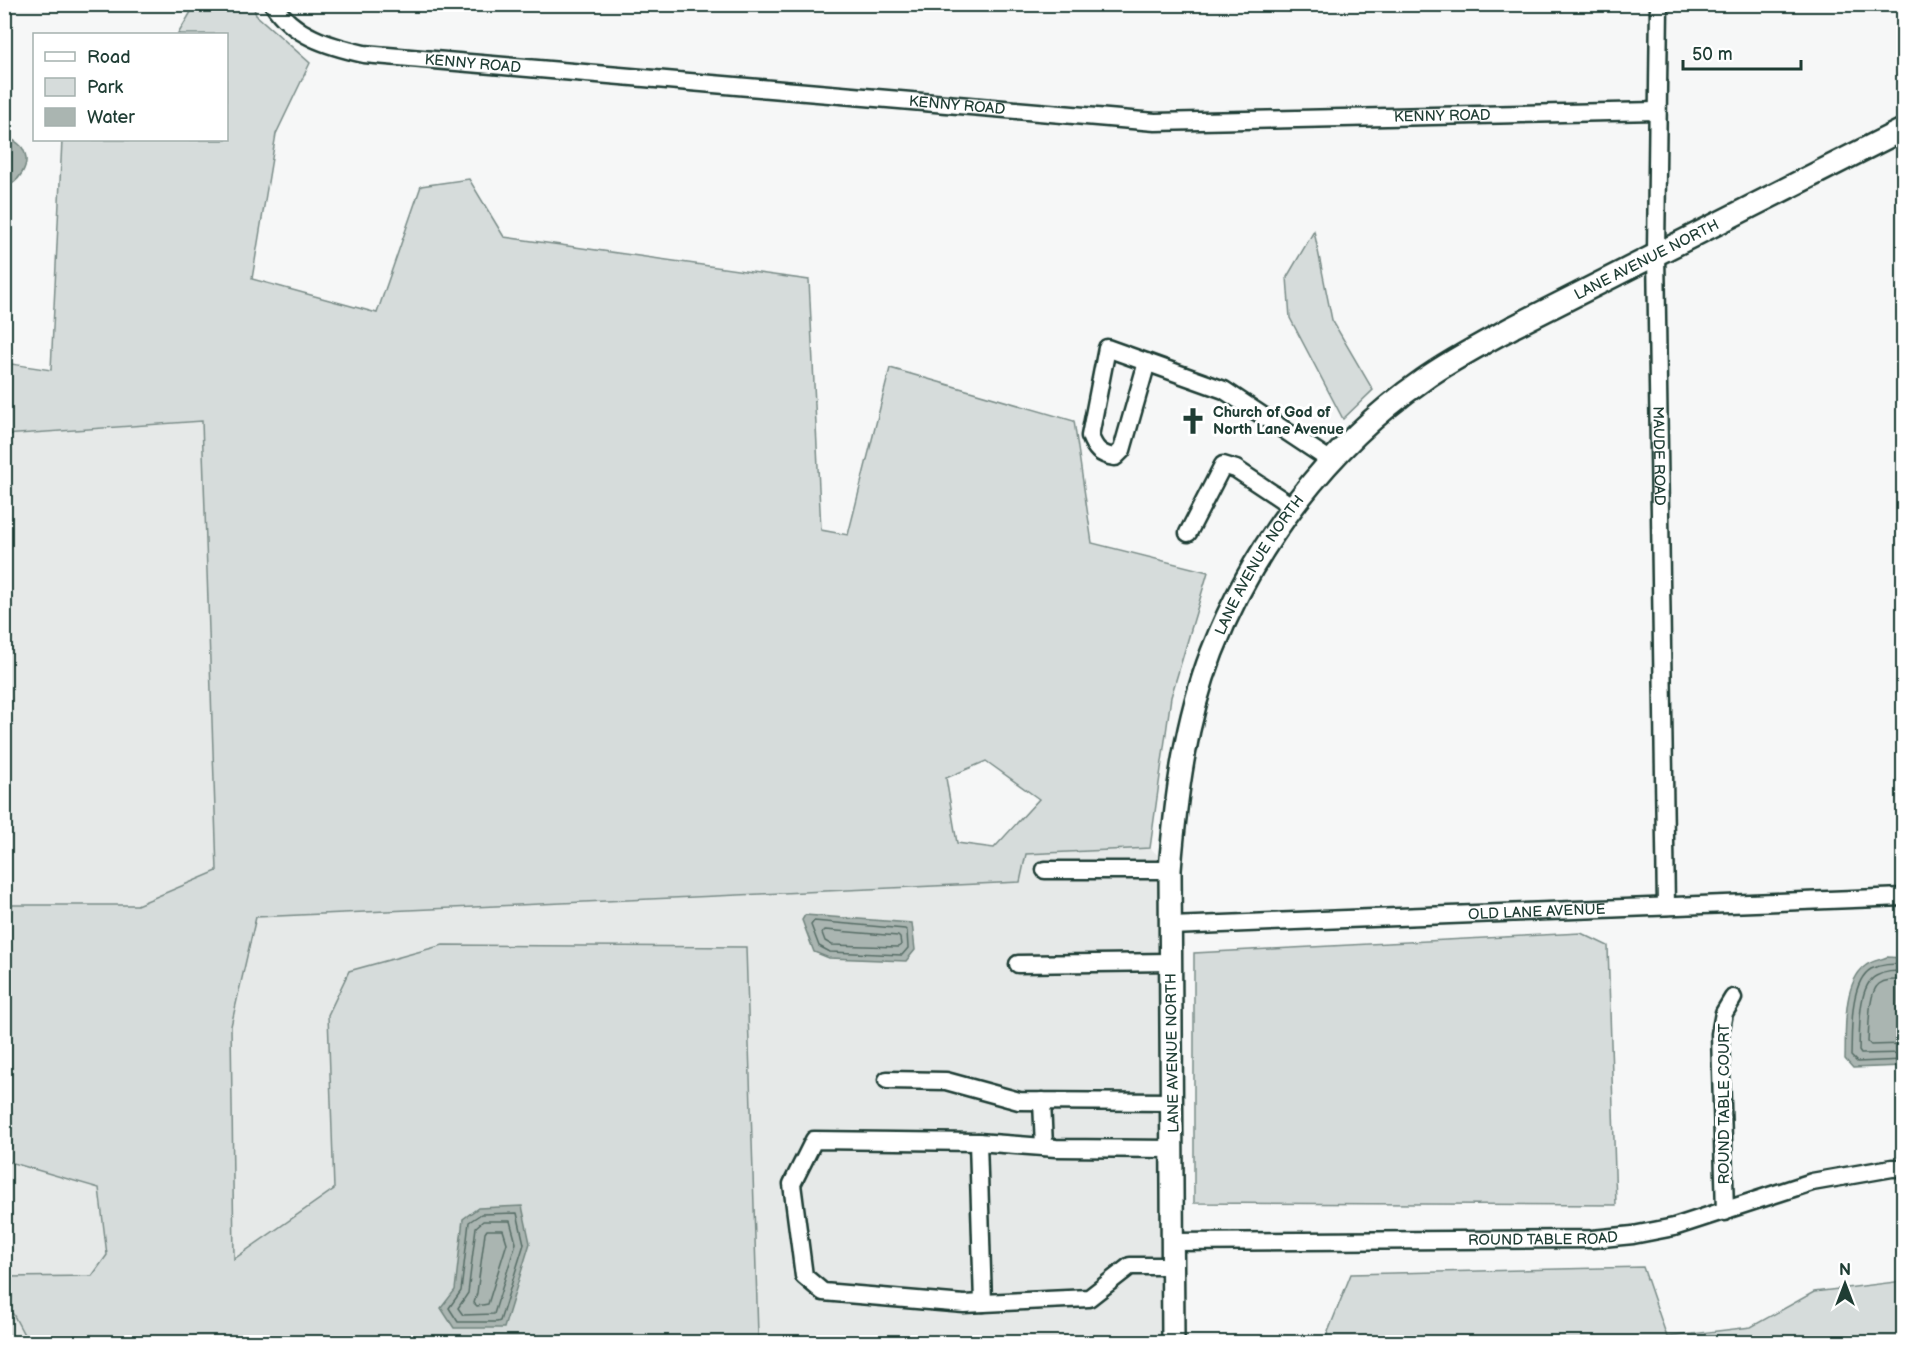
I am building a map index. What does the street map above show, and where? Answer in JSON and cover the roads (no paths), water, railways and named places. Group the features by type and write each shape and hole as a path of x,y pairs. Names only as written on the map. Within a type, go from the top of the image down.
{"main road":[{"name":"LANE AVENUE NORTH","path":"1173,1342 1170,870 1176,800 1188,734 1212,652 1232,606 1250,573 1293,507 1331,461 1373,420 1422,381 1513,327 1904,129"}],"street":[{"name":"KENNY ROAD","path":"273,4 281,17 309,37 335,47 364,54 1155,122 1657,111"},
{"name":"MAUDE ROAD","path":"1659,4 1656,253 1666,906"},
{"path":"1147,362 1122,450 1115,457 1105,456 1094,448 1090,436 1107,348 1147,362 1224,390 1331,461"},
{"path":"1188,533 1223,465 1236,469 1293,507"},
{"path":"1044,870 1170,870"},
{"name":"OLD LANE AVENUE","path":"1171,926 1904,897"},
{"path":"1018,964 1171,962"},
{"name":"ROUND TABLE COURT","path":"1725,1212 1720,1034 1724,1013 1733,998"},
{"path":"887,1080 946,1081 1019,1101 1173,1102"},
{"path":"1042,1101 1044,1147"},
{"path":"1173,1149 814,1140 792,1184 804,1276 823,1292 964,1304 1089,1298 1130,1266 1174,1266"},
{"path":"978,1143 983,1303"},
{"name":"ROUND TABLE ROAD","path":"1173,1242 1592,1239 1633,1235 1674,1227 1725,1212 1812,1182 1892,1168 1904,1168"}],"water":[{"path":"4,136 21,146 26,156 26,162 19,178 5,186"},
{"path":"805,915 912,923 915,950 906,961 829,958 814,952 802,920"},
{"path":"1887,957 1903,958 1903,1066 1853,1068 1845,1059 1847,1009 1852,984 1865,966"},
{"path":"522,1206 530,1243 504,1328 454,1328 441,1308 455,1290 463,1219 478,1208"}],"place":[{"name":"Church of God of North Lane Avenue","path":"1193,421"}]}
